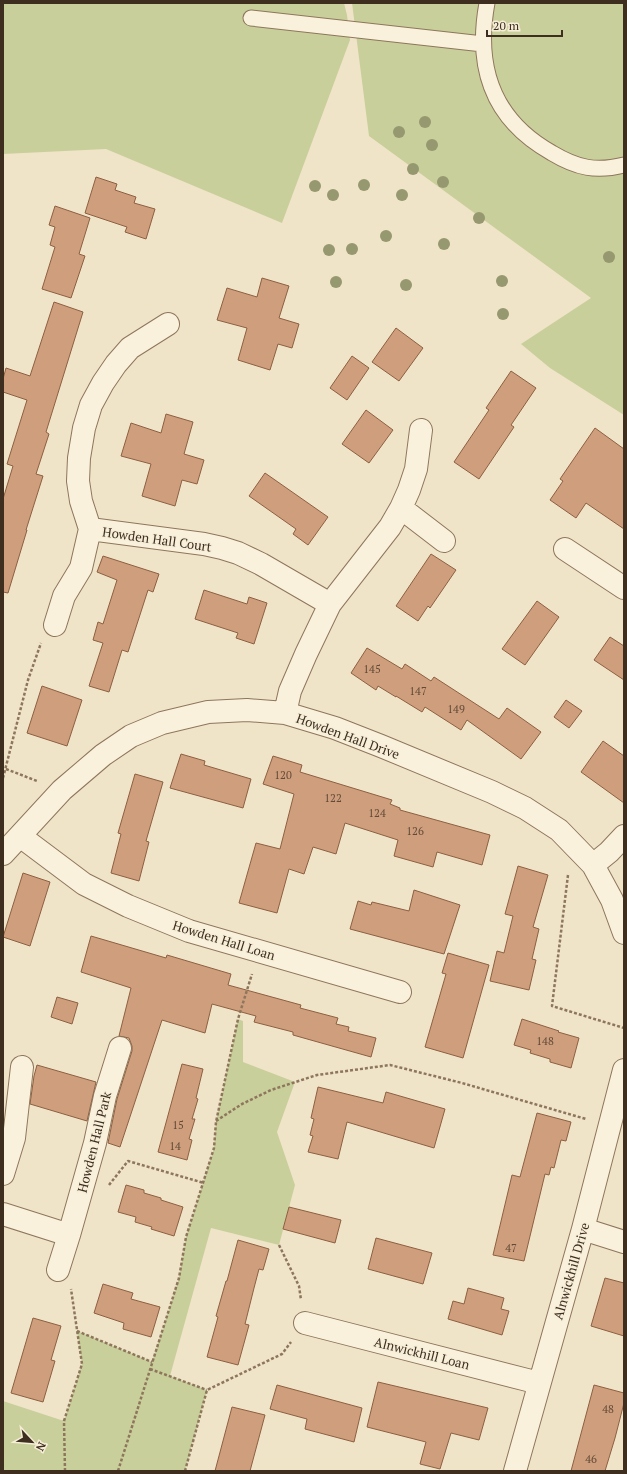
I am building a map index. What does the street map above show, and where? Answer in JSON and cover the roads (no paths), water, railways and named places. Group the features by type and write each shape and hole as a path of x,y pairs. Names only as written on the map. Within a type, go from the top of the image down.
{"street":[{"name":"Howden Hall Court","path":"55,625 64,596 81,568 90,529 81,501 78,481 79,458 84,428 91,405 103,383 116,364 130,348 168,324"},
{"path":"284,713 290,691 330,604 390,527 401,508 416,469 421,430"},
{"path":"401,508 444,541"},
{"name":"Howden Hall Court","path":"90,529 204,544 222,548 238,553 261,564 330,604"},
{"path":"565,549 624,588"},
{"name":"Howden Hall Drive","path":"3,854 62,790 117,744 141,731 162,723 208,712 247,710 284,713 335,728 492,792 524,808 559,830 593,865"},
{"name":"Howden Hall Loan","path":"20,836 78,880 121,903 189,932 400,992"},
{"path":"624,836 609,852 593,865 612,900 624,933"},
{"name":"Howden Hall Park","path":"58,1270 95,1143 105,1096 120,1048"},
{"path":"3,1174 14,1138 22,1067"},
{"name":"Alnwickhill Drive","path":"515,1471 611,1126 624,1070"},
{"path":"3,1214 69,1236"},
{"path":"583,1229 624,1242"},
{"name":"Alnwickhill Loan","path":"305,1323 539,1383"}],"lane":[{"path":"487,3 483,25 483,44 486,66 502,109 516,126 528,138 562,159 580,167 596,169 624,165"},
{"path":"251,18 483,44"}]}
